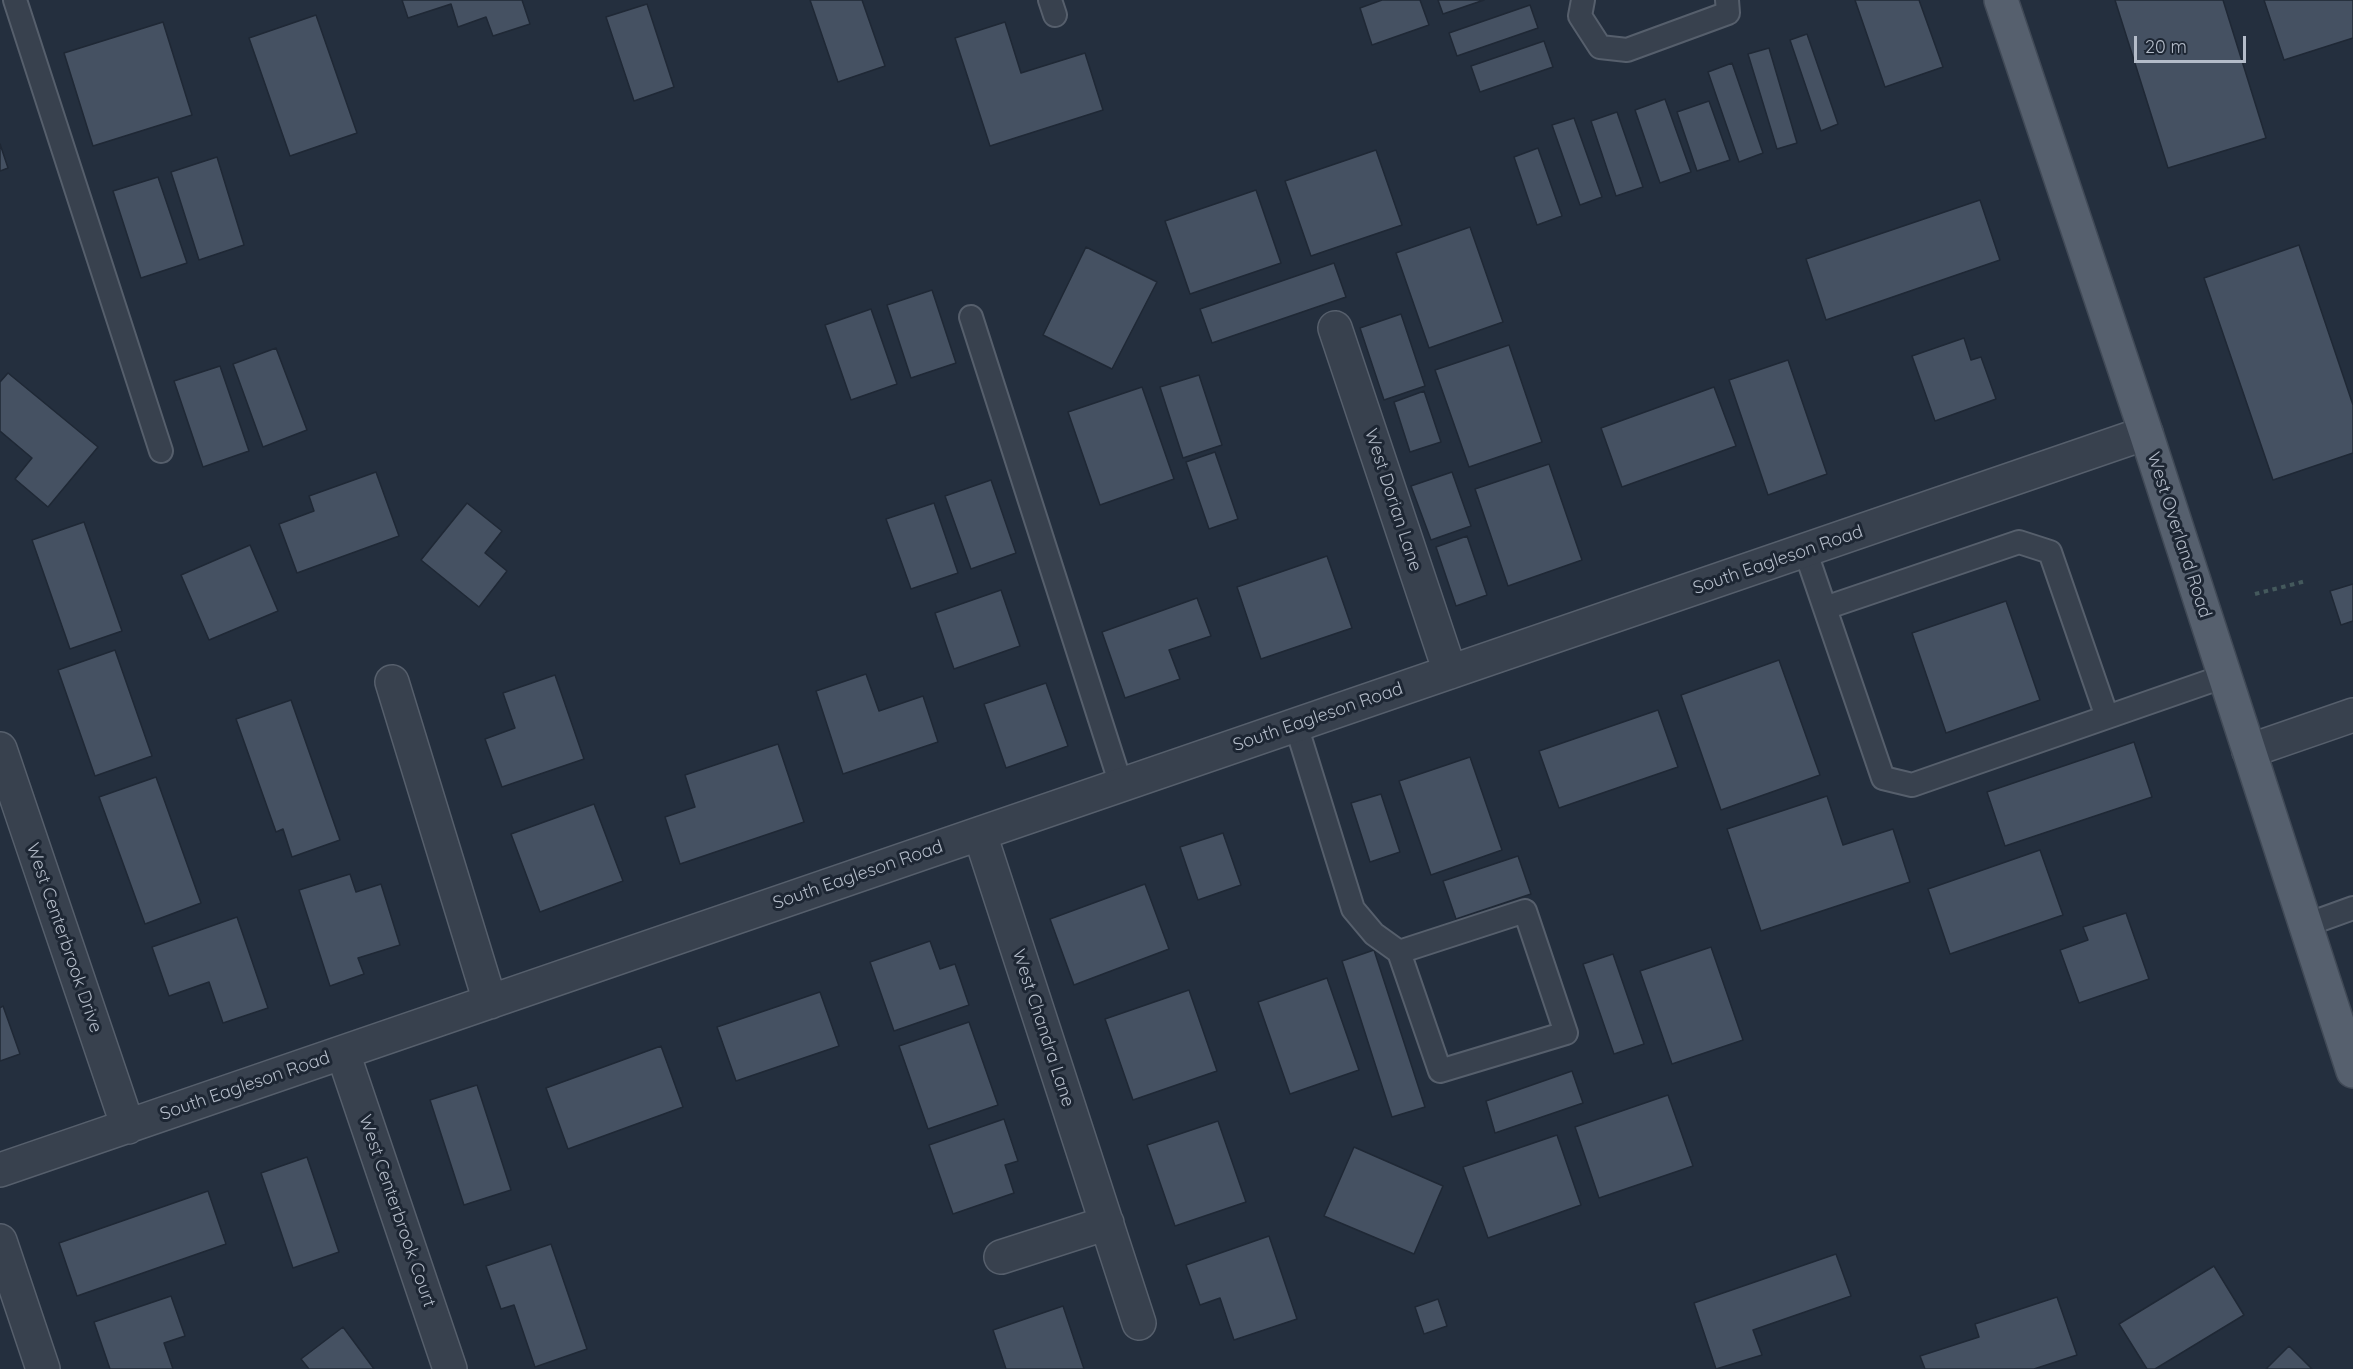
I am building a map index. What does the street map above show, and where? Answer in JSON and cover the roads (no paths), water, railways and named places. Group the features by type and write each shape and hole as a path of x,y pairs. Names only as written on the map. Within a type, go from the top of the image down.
{"main road":[{"name":"West Overland Road","path":"2001,0 2353,1071"}],"street":[{"name":"West Dorian Lane","path":"1335,328 1450,672"},
{"name":"South Eagleson Road","path":"0,1170 2145,433"},
{"path":"392,682 490,1002"},
{"path":"2249,751 2353,715"},
{"name":"West Centerbrook Drive","path":"0,749 128,1126"},
{"name":"West Chandra Lane","path":"980,834 1139,1323"},
{"name":"West Centerbrook Court","path":"343,1053 450,1369"},
{"path":"1001,1257 1107,1223"},
{"path":"0,1240 43,1369"}],"lane":[{"path":"15,0 160,451"},
{"path":"1583,0 1580,16 1600,47 1627,50 1728,13 1727,0"},
{"path":"971,317 1121,785"},
{"path":"1825,608 2019,542 2050,552 2107,717"},
{"path":"1805,550 1883,778 1912,784 2225,676"},
{"path":"1296,725 1353,909 1374,934 1400,952 1440,1071 1566,1033 1525,911 1400,952"},
{"path":"2306,925 2353,908"}]}
